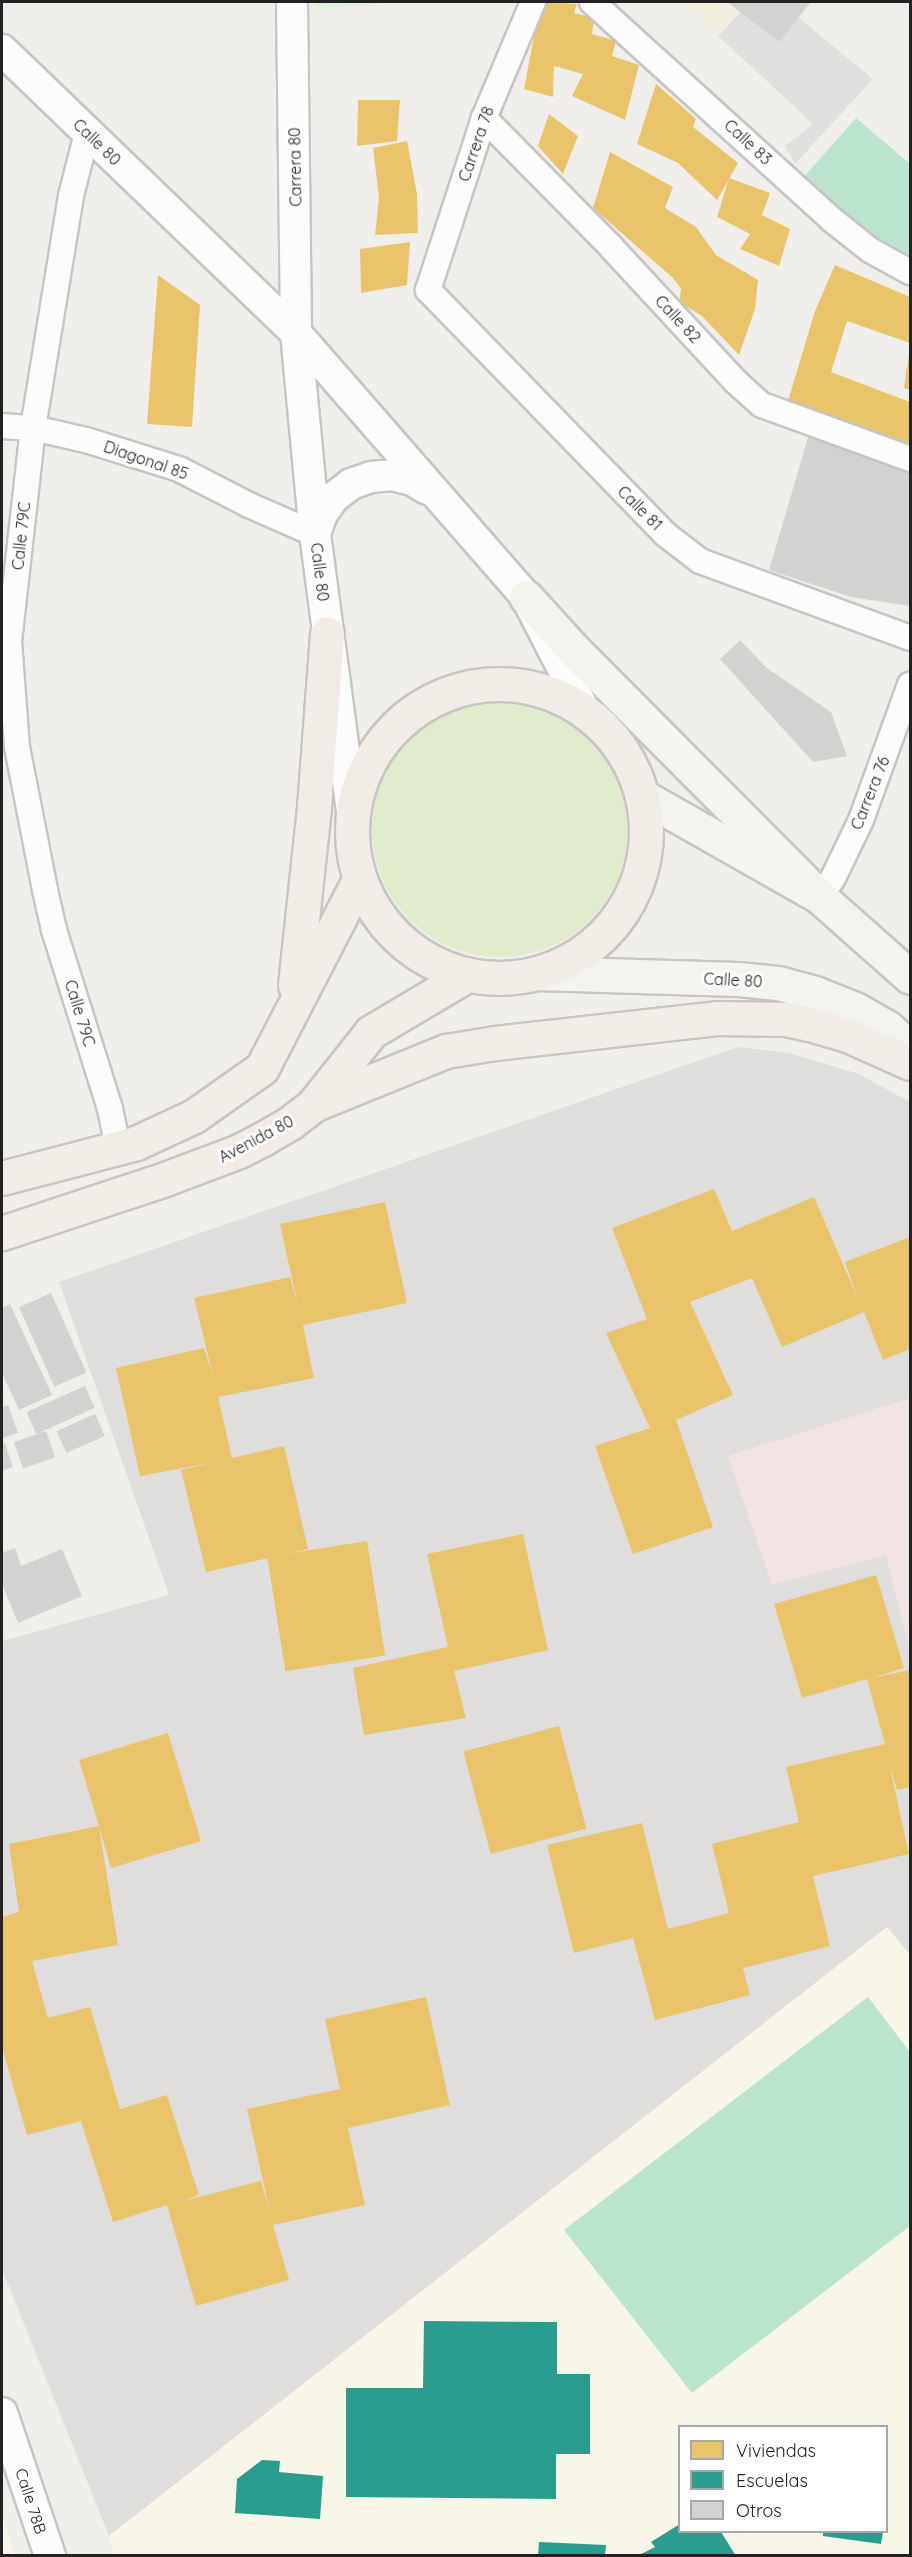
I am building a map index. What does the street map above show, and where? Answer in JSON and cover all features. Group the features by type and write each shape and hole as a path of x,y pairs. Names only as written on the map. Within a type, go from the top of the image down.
{"main road":[{"path":"526,597 575,651 820,897 910,976"},
{"path":"292,1008 314,807 327,633"},
{"path":"499,684 529,687 558,696 584,710 611,734 631,764 644,797 647,825 646,853 639,881 627,907 590,949 565,963 538,973 503,979 467,975 435,964 401,941 383,923 359,880 351,834 352,810 360,781 372,754 414,711 440,696 469,687 499,684"},
{"path":"644,797 820,897"},
{"path":"2,1178 136,1143 194,1116 262,1068 359,880"},
{"name":"Calle 80","path":"538,973 738,979 778,983 815,993 857,1010 888,1028 910,1048"},
{"name":"Avenida 80","path":"2,1233 165,1179 239,1151 290,1123 313,1105 371,1032 467,975"},
{"path":"313,1105 446,1051 495,1042 717,1018 786,1019 809,1024 845,1034 910,1063"}],"street":[{"name":"Carrera 78","path":"428,290 484,118 533,2"},
{"name":"Calle 83","path":"592,2 831,219 870,249 910,272"},
{"name":"Carrera 80","path":"290,3 296,333"},
{"name":"Calle 80","path":"2,50 296,333 526,597 584,710"},
{"name":"Calle 82","path":"484,118 611,247 735,381 762,405 910,459"},
{"name":"Calle 79C","path":"87,133 71,196 33,428 5,641 17,747 45,890 54,930 110,1109 118,1147"},
{"name":"Calle 81","path":"428,290 665,534 700,561 910,638"},
{"name":"Calle 80","path":"296,333 315,534 352,810"},
{"name":"Diagonal 85","path":"2,426 33,428 86,440 179,469 249,505 315,534"},
{"path":"315,534 322,514 334,496 351,484 370,477 392,475 412,480 438,498"},
{"name":"Carrera 76","path":"820,897 833,878 861,820 910,685"},
{"name":"Calle 78B","path":"2,2413 50,2556"}],"shaded area":[{"path":"685,2 734,2 744,9 718,36"},
{"path":"744,9 794,14 873,79 795,164 785,146 813,124 718,36"},
{"path":"738,1047 789,1053 859,1074 910,1102 910,1955 887,1927 109,2536 2,2269 2,1641 169,1595 59,1282"},
{"path":"910,1398 910,1652 886,1555 772,1585 728,1456"},
{"path":"887,1927 910,1955 910,2555 113,2556 109,2536"},
{"path":"2,2515 15,2555 2,2555"}],"green space":[{"path":"316,2 381,2 381,4 317,8"},
{"path":"856,118 910,164 910,254 901,268 802,179"},
{"path":"487,701 513,701 549,710 571,722 591,738 607,758 619,780 626,804 628,829 626,854 619,878 607,900 591,920 571,936 549,948 513,957 487,957 451,948 429,936 409,920 393,900 381,878 372,842 372,816 381,780 393,758 409,738 429,722 451,710"},
{"path":"868,1997 910,2052 910,2226 692,2393 564,2230"}],"building: Viviendas":[{"path":"547,2 577,4 574,13 594,18 592,34 616,41 612,56 639,65 625,120 572,96 583,74 554,66 553,97 524,89 535,31"},
{"path":"656,84 696,119 693,127 738,163 717,200 678,163 637,144"},
{"path":"358,100 400,100 397,141 357,146"},
{"path":"549,114 578,136 563,174 538,146"},
{"path":"407,141 417,194 418,233 375,235 379,197 373,148"},
{"path":"610,152 673,187 665,208 696,227 716,255 758,280 755,309 739,355 702,316 679,302 681,289 673,278 593,208"},
{"path":"729,178 770,193 762,215 790,229 779,266 740,249 750,234 717,217"},
{"path":"410,242 407,285 361,293 360,249"},
{"path":"835,265 910,297 910,343 847,321 831,372 910,402 910,443 788,401 815,311"},
{"path":"158,275 200,305 192,427 147,424"},
{"path":"910,355 910,390 904,388"},
{"path":"714,1189 732,1231 814,1197 858,1299 845,1262 910,1237 910,1349 883,1360 864,1312 782,1347 752,1278 690,1302 733,1395 676,1420 713,1527 633,1554 595,1446 650,1428 606,1333 647,1319 612,1228"},
{"path":"385,1202 407,1303 303,1325 314,1378 218,1397 232,1458 284,1446 308,1549 206,1572 181,1470 215,1462 140,1476 116,1368 204,1348 213,1376 194,1298 290,1277 298,1306 280,1224"},
{"path":"523,1534 548,1650 454,1671 466,1718 364,1735 353,1668 448,1647 427,1554"},
{"path":"367,1541 385,1656 285,1671 267,1557"},
{"path":"876,1575 904,1668 871,1678 910,1670 910,1787 897,1790 889,1763 909,1854 813,1876 830,1946 743,1968 750,1995 655,2020 633,1938 574,1953 547,1845 642,1823 668,1929 729,1913 712,1844 799,1822 786,1767 885,1744 867,1679 802,1698 774,1604"},
{"path":"559,1726 586,1828 491,1854 463,1752"},
{"path":"168,1733 201,1841 111,1868 79,1760"},
{"path":"99,1826 118,1945 32,1961 48,2018 90,2007 120,2109 167,2095 199,2195 179,2202 261,2181 270,2213 247,2109 340,2089 325,2019 426,1997 450,2105 348,2128 365,2205 273,2225 289,2280 196,2306 167,2205 113,2222 81,2121 27,2135 2,2047 2,1917 19,1912 9,1844"}],"building: Escuelas":[{"path":"424,2321 557,2322 557,2374 590,2374 590,2454 556,2454 556,2499 346,2497 346,2388 423,2388"},
{"path":"262,2460 280,2461 279,2472 323,2476 320,2519 235,2513 237,2479"},
{"path":"678,2525 678,2533 722,2533 736,2556 637,2556 655,2547 651,2542"},
{"path":"823,2533 883,2533 881,2544 823,2536"},
{"path":"539,2542 606,2545 605,2556 538,2556"}],"building: Otros":[{"path":"727,2 811,2 779,42"},
{"path":"809,434 910,471 910,606 851,597 769,570"},
{"path":"740,640 767,668 831,712 847,756 813,762 720,659"},
{"path":"51,1293 86,1372 54,1387 19,1307"},
{"path":"10,1304 52,1395 19,1410 2,1373 2,1308"},
{"path":"85,1386 95,1408 36,1434 27,1412"},
{"path":"8,1405 18,1433 2,1438 2,1407"},
{"path":"95,1414 105,1436 66,1453 57,1431"},
{"path":"46,1431 55,1457 23,1469 14,1442"},
{"path":"5,1443 13,1467 2,1471 2,1444"},
{"path":"15,1548 21,1566 62,1549 82,1596 18,1623 2,1584 2,1553"}]}
